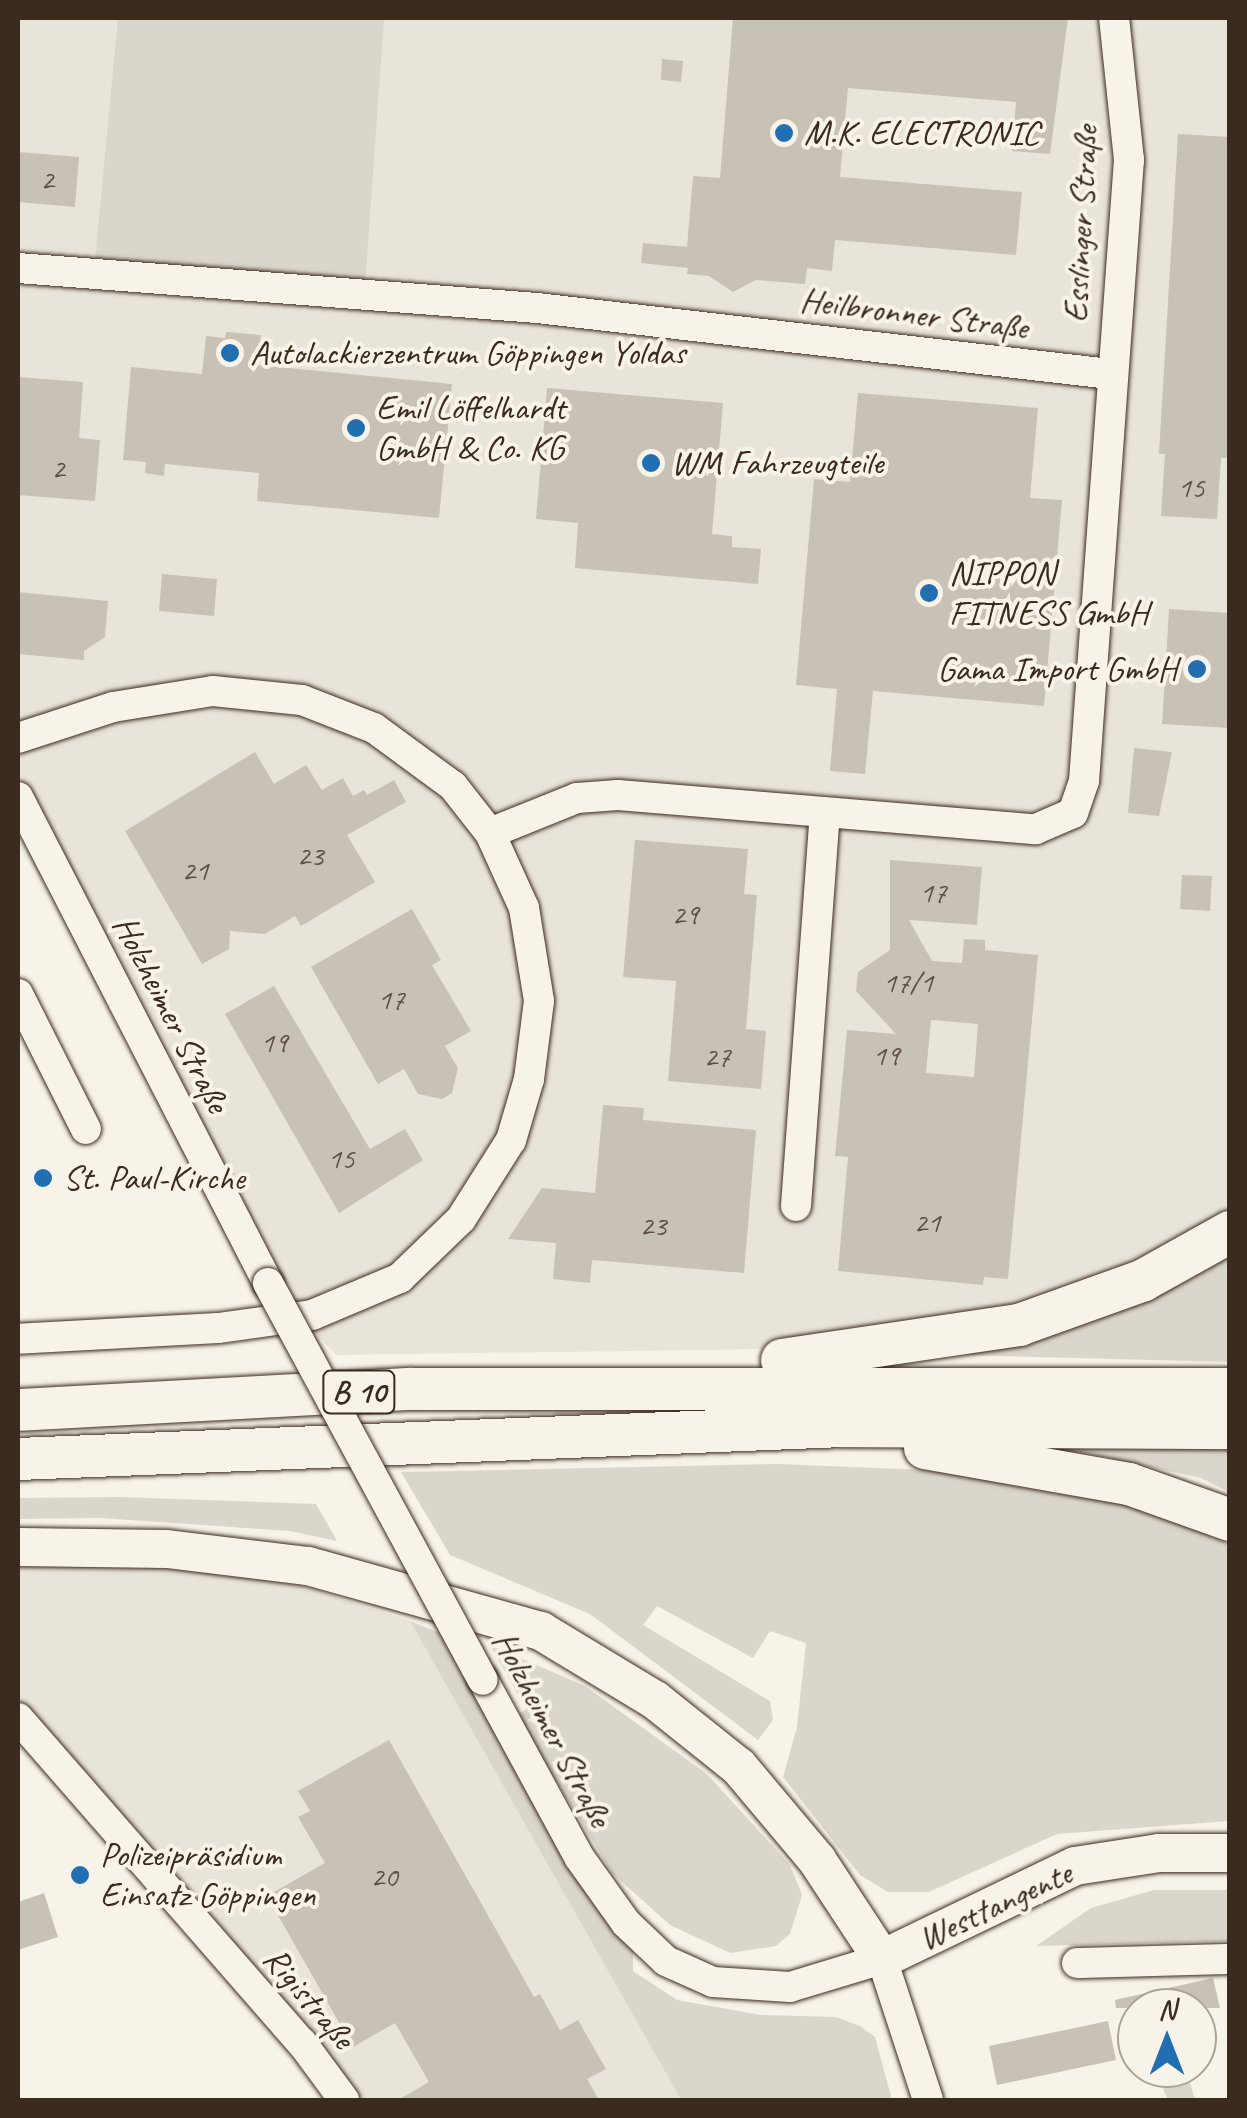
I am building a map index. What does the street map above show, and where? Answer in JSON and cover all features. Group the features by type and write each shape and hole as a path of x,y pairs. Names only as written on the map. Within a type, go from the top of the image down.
{"highway":[{"name":"B 10","path":"700,1384 765,1361 1020,1325 1142,1281 1230,1232"},
{"name":"B 10","path":"18,1410 409,1390 700,1384 1230,1389"},
{"name":"B 10","path":"18,1459 843,1426 1230,1428"},
{"path":"843,1426 922,1448 1130,1484 1230,1520"}],"main road":[{"path":"18,1547 167,1550 308,1566 541,1630 655,1700 739,1767 816,1860 882,1959"},
{"name":"Westtangente","path":"882,1959 1075,1866 1159,1853 1230,1853"}],"street":[{"name":"Esslinger Straße","path":"1110,374 1129,160 1114,18"},
{"name":"Heilbronner Straße","path":"18,268 537,308 1110,374"},
{"path":"490,833 577,798 630,795 1036,830 1074,812 1084,782 1110,374"},
{"path":"18,738 175,695 269,692 374,728 453,786 490,833 520,895 535,954 536,1040 511,1140 480,1195 441,1241 400,1278 312,1315 218,1328 18,1339"},
{"name":"Holzheimer Straße","path":"18,797 268,1284 579,1857 626,1923 666,1961 713,1982 790,1987 882,1959"},
{"path":"796,1206 825,812"},
{"path":"18,994 86,1129"},
{"name":"Rigistraße","path":"18,1718 302,2043 344,2100"},
{"path":"882,1959 928,2100"},
{"path":"1077,1962 1230,1959"}],"shaded area":[{"path":"18,18 1229,18 1229,1221 1146,1270 844,1348 336,1355 268,1283 18,823"},
{"path":"118,18 384,18 365,285 95,260"},
{"path":"1229,1248 1229,1362 960,1355 961,1347"},
{"path":"1063,1440 1229,1449 1229,1492 1201,1478 1062,1448"},
{"path":"777,1464 927,1470 1156,1509 1229,1545 1229,1821 1057,1834 929,1892 888,1892 860,1875 783,1777 797,1727 806,1643 770,1631 753,1658 657,1606 643,1625 770,1701 773,1720 758,1740 590,1614 450,1555 401,1472"},
{"path":"120,1497 316,1504 337,1541 290,1531 100,1518 18,1519 18,1498"},
{"path":"118,1565 274,1577 410,1621 681,2100 326,2100 269,2020 18,1730 18,1566"},
{"path":"410,1621 457,1640 587,1891 633,1952 633,1971 677,2000 761,2015 836,2017 860,2026 875,2037 892,2100 681,2100"},
{"path":"490,1645 585,1686 707,1774 790,1865 802,1895 790,1934 776,1946 730,1953 670,1925 612,1873 517,1716 526,1709"},
{"path":"1154,1890 1229,1890 1229,1941 1036,1946 1091,1908"},
{"path":"1163,2088 1192,2088 1195,2100 1168,2100"}],"building":[{"path":"733,18 1068,18 1050,154 1012,151 1016,102 848,88 840,177 1022,192 1016,255 835,240 832,271 807,268 805,284 756,280 733,292 709,276 687,274 688,268 641,263 643,243 687,247 693,176 720,178"},
{"path":"662,59 683,61 681,82 661,80"},
{"path":"1178,134 1230,137 1230,458 1221,458 1217,519 1161,516 1165,454 1159,454"},
{"path":"18,152 79,157 75,207 18,202"},
{"name":"Emil Löffelhardt GmbH & Co. KG","path":"226,332 261,335 258,365 452,384 439,518 257,501 259,473 165,464 164,476 145,473 146,462 123,460 131,367 202,374 206,336 225,338"},
{"path":"18,377 83,382 79,438 100,440 95,501 18,495"},
{"name":"WM Fahrzeugteile","path":"547,388 723,403 712,534 732,536 732,547 761,549 758,584 575,568 578,523 536,519"},
{"name":"NIPPON FITNESS GmbH","path":"858,393 1038,408 1030,498 1062,500 1044,706 873,691 865,774 830,771 837,689 796,685 814,479 850,482"},
{"path":"162,574 217,579 214,616 159,611"},
{"path":"18,592 108,601 105,637 84,651 84,660 18,654"},
{"name":"Gama Import GmbH","path":"1169,609 1230,613 1230,728 1162,724"},
{"path":"1134,748 1172,752 1159,816 1128,813"},
{"path":"255,752 274,784 306,765 322,790 343,778 353,796 364,790 367,795 394,780 406,802 347,835 375,882 301,926 295,916 265,934 230,931 229,949 202,964 125,831"},
{"path":"635,840 748,849 744,894 757,895 746,1029 766,1031 761,1089 668,1081 676,981 623,977"},
{"path":"890,860 982,867 977,925 909,920 932,961 962,963 964,939 985,940 985,950 1038,955 1008,1279 984,1277 983,1285 838,1271 848,1157 835,1156 847,1030 896,1034 856,991 858,972 890,950","holes":["931,1020 978,1024 974,1077 926,1073"]},
{"path":"1182,875 1212,876 1210,911 1180,909"},
{"path":"412,909 441,960 432,965 471,1031 445,1046 458,1068 452,1093 442,1099 418,1094 404,1069 378,1084 311,967"},
{"path":"274,986 370,1149 405,1129 423,1160 339,1213 225,1014"},
{"path":"603,1105 644,1108 643,1120 756,1130 744,1273 592,1260 590,1283 553,1279 556,1243 508,1239 542,1188 595,1193"},
{"path":"389,1740 534,1997 540,1994 560,2030 578,2020 606,2069 587,2079 599,2100 398,2100 429,2082 395,2023 353,2047 267,1896 325,1863 298,1817 310,1811 298,1791"},
{"path":"44,1893 58,1937 18,1950 18,1902"},
{"path":"1213,1978 1215,1988 1168,1988"},
{"path":"1108,2021 1116,2060 997,2085 989,2046"}],"place":[{"name":"M.K. ELECTRONIC","path":"784,133"},
{"name":"Autolackierzentrum Göppingen Yoldas","path":"230,353"},
{"name":"Emil Löffelhardt GmbH & Co. KG","path":"356,428"},
{"name":"WM Fahrzeugteile","path":"651,463"},
{"name":"NIPPON FITNESS GmbH","path":"929,593"},
{"name":"Gama Import GmbH","path":"1197,669"},
{"name":"St. Paul-Kirche","path":"43,1178"},
{"name":"Polizeipräsidium Einsatz Göppingen","path":"80,1875"}]}
